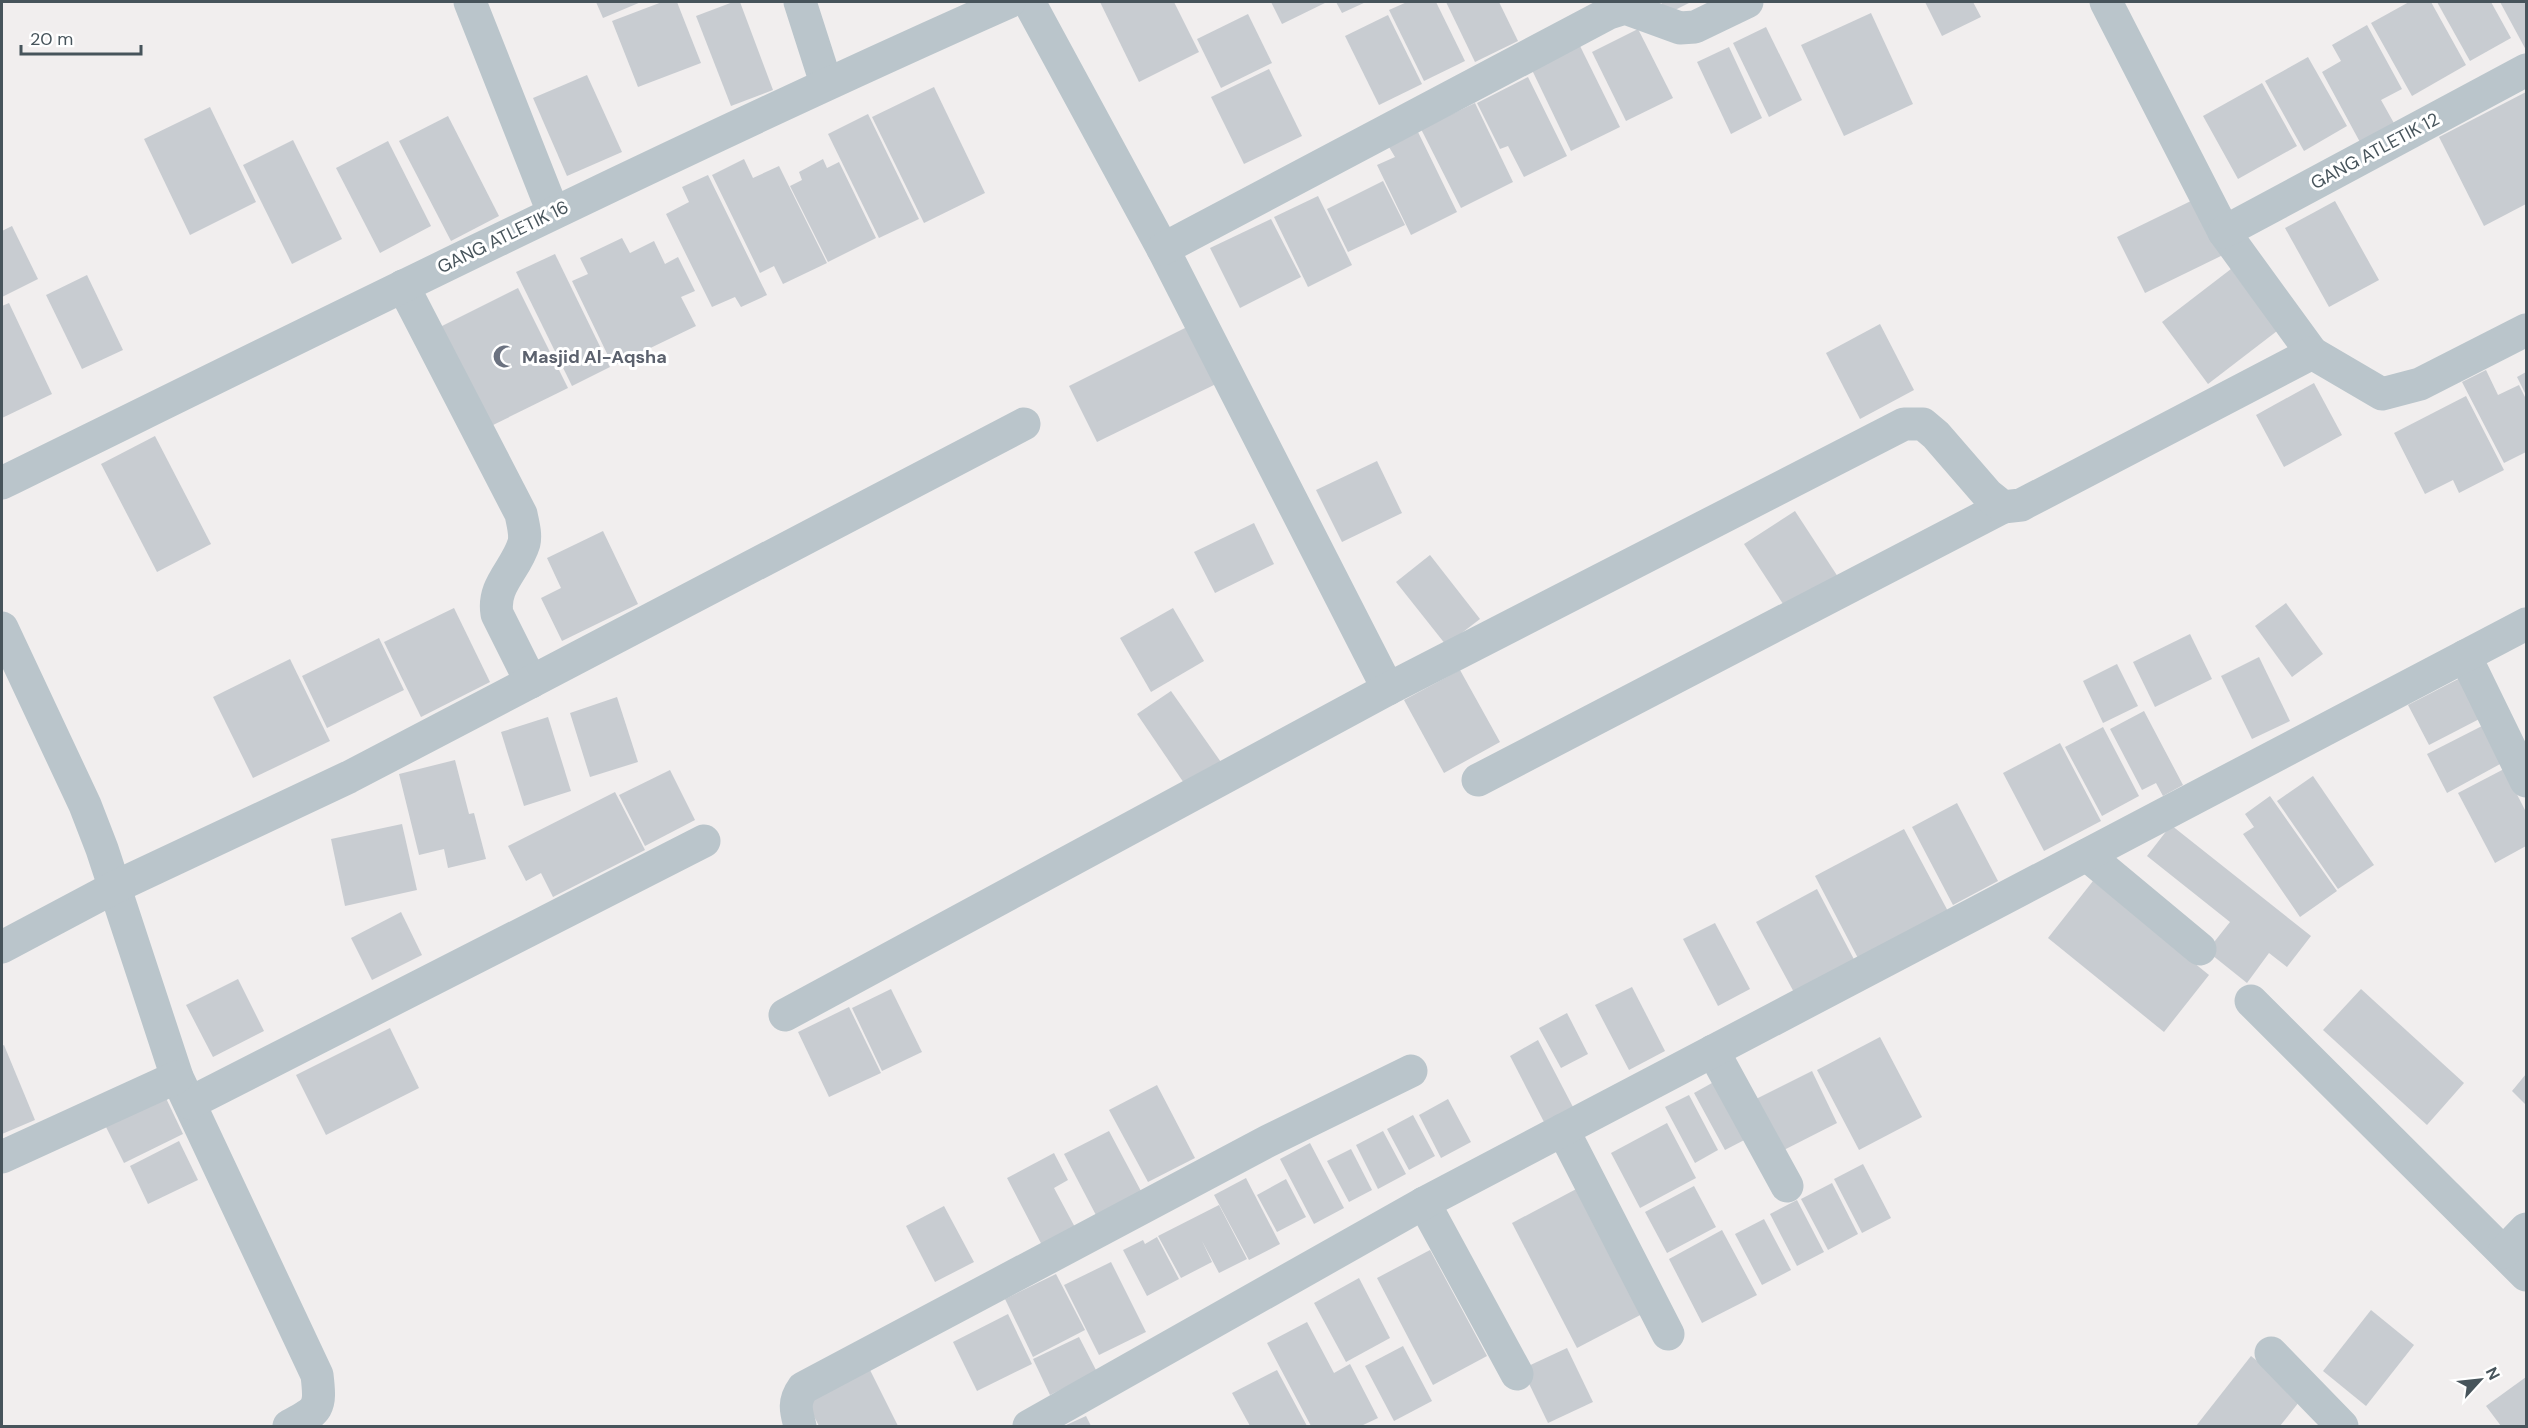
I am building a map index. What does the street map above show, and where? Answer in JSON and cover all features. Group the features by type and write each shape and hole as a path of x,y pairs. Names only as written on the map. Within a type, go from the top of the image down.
{"street":[{"path":"470,2 554,212"},
{"path":"800,2 826,83"},
{"name":"GANG ATLETIK 16","path":"2,483 554,212 826,83 1009,2"},
{"path":"1029,2 1163,249 1388,689"},
{"path":"1163,249 1609,13 1625,8 1671,25 1695,27 1747,2"},
{"path":"2106,2 2224,232 2312,353 2382,394 2420,384 2526,330"},
{"name":"GANG ATLETIK 12","path":"2224,232 2526,70"},
{"path":"403,286 521,514 525,530 524,544 497,592 495,603 497,614 531,682"},
{"path":"1478,780 2003,507 2021,505 2312,353"},
{"path":"2,947 115,887 349,777 1024,424"},
{"path":"785,1015 1388,689 1904,424 1923,424 1930,429 1988,495 2003,507"},
{"path":"1029,1426 1424,1203 2526,624"},
{"path":"2,628 85,805 183,1090 317,1375 320,1400 311,1414 289,1426"},
{"path":"2465,656 2526,781"},
{"path":"2,1157 183,1090 704,841"},
{"path":"2087,855 2200,949"},
{"path":"2251,1002 2515,1241 2526,1275"},
{"path":"1713,1051 1787,1186"},
{"path":"800,1426 795,1399 803,1388 1268,1141 1411,1071"},
{"path":"1563,1130 1668,1334"},
{"path":"1424,1203 1517,1374"},
{"path":"2271,1353 2342,1426"}],"building":[{"path":"596,2 641,2 603,18"},
{"path":"662,2 677,2 701,63 638,87 612,21"},
{"path":"733,2 740,2 773,90 731,106 696,16"},
{"path":"1100,2 1174,2 1199,52 1139,82"},
{"path":"1271,2 1327,2 1282,24"},
{"path":"1336,2 1366,2 1342,13"},
{"path":"1407,2 1436,2 1465,61 1424,81 1389,10"},
{"path":"1446,2 1499,2 1518,41 1475,62"},
{"path":"1661,2 1691,2 1667,14"},
{"path":"1925,2 1973,2 1981,17 1942,36"},
{"path":"2409,2 2431,2 2466,65 2412,96 2371,23"},
{"path":"2437,2 2491,2 2511,38 2470,61"},
{"path":"2500,2 2526,2 2526,50"},
{"path":"1871,13 1913,104 1844,136 1801,45"},
{"path":"1248,14 1272,63 1221,88 1197,39"},
{"path":"1388,15 1422,84 1379,105 1345,36"},
{"path":"2367,25 2402,89 2381,100 2395,125 2361,144 2322,72 2341,61 2332,45"},
{"path":"1766,27 1802,100 1769,117 1733,43"},
{"path":"1638,29 1673,98 1626,121 1592,52"},
{"path":"1580,46 1620,127 1571,151 1532,70"},
{"path":"1729,47 1762,118 1731,134 1697,62"},
{"path":"2308,57 2347,126 2304,151 2265,81"},
{"path":"1269,69 1302,136 1244,164 1211,97"},
{"path":"587,75 622,152 567,176 533,98"},
{"path":"1528,77 1567,156 1524,177 1508,146 1500,149 1477,103"},
{"path":"2262,83 2297,146 2238,179 2203,116"},
{"path":"934,87 985,193 924,223 872,117"},
{"path":"2526,92 2526,204 2484,226 2439,137"},
{"path":"1475,103 1513,182 1461,208 1421,129"},
{"path":"210,107 256,202 190,235 144,139"},
{"path":"868,114 919,219 879,238 828,134"},
{"path":"448,116 499,216 451,241 399,141"},
{"path":"1418,132 1457,212 1411,235 1377,165 1395,157 1389,147"},
{"path":"293,140 342,239 292,264 243,165"},
{"path":"388,141 431,226 380,253 336,168"},
{"path":"744,159 753,178 779,166 827,263 783,284 774,266 760,273 712,175"},
{"path":"823,159 827,168 839,162 876,238 828,262 790,186 802,180 799,172"},
{"path":"708,175 767,295 741,307 735,297 712,307 666,214 689,202 682,187"},
{"path":"1383,181 1405,225 1348,252 1327,209"},
{"path":"1318,196 1352,265 1308,287 1274,217"},
{"path":"2195,199 2223,255 2145,293 2117,237"},
{"path":"2335,201 2379,280 2329,307 2285,228"},
{"path":"1271,219 1301,277 1240,308 1210,248"},
{"path":"12,226 38,279 2,297 2,231"},
{"path":"622,238 630,253 654,241 665,264 678,257 695,291 681,297 696,326 613,366 572,281 588,274 580,258"},
{"path":"555,254 610,367 572,386 516,272"},
{"path":"2231,269 2277,331 2208,384 2162,322"},
{"path":"87,275 123,350 82,369 46,295"},
{"name":"Masjid Al-Aqsha","path":"518,288 568,388 489,427 440,327"},
{"path":"9,303 52,394 2,418 2,306"},
{"path":"1880,324 1914,390 1860,419 1826,353"},
{"path":"1187,327 1216,384 1097,442 1069,386"},
{"path":"2486,370 2498,395 2519,385 2526,399 2526,452 2504,463 2462,382"},
{"path":"2526,372 2526,395 2517,377"},
{"path":"2314,383 2342,435 2284,467 2256,415"},
{"path":"2466,396 2504,470 2459,493 2453,480 2425,494 2394,433"},
{"path":"155,436 211,544 157,572 101,464"},
{"path":"1377,461 1402,513 1342,542 1316,490"},
{"path":"1795,511 1840,580 1789,613 1744,544"},
{"path":"1254,523 1274,564 1215,593 1194,552"},
{"path":"603,531 638,604 562,641 541,598 561,588 547,558"},
{"path":"1430,555 1480,619 1446,645 1396,582"},
{"path":"2286,603 2323,654 2292,677 2255,626"},
{"path":"454,608 490,682 421,717 384,642"},
{"path":"1173,608 1204,661 1151,692 1120,638"},
{"path":"2190,634 2212,679 2155,707 2133,662"},
{"path":"379,638 404,690 327,728 302,676"},
{"path":"2259,657 2290,721 2252,739 2221,676"},
{"path":"290,659 330,741 253,778 213,697"},
{"path":"2117,664 2138,706 2103,723 2083,681"},
{"path":"1460,670 1500,742 1444,773 1404,700"},
{"path":"2468,674 2489,714 2429,745 2408,705"},
{"path":"1171,691 1223,765 1188,789 1137,714"},
{"path":"617,697 638,762 590,777 570,713"},
{"path":"2144,711 2183,785 2163,796 2156,783 2142,790 2110,729"},
{"path":"548,717 571,791 524,806 501,732"},
{"path":"2482,726 2502,763 2447,793 2427,754"},
{"path":"2103,727 2139,796 2102,816 2065,747"},
{"path":"2060,743 2101,821 2044,851 2003,773"},
{"path":"455,760 469,814 474,813 486,859 448,868 444,849 419,855 399,774"},
{"path":"2504,769 2526,812 2526,846 2495,863 2458,793"},
{"path":"670,770 695,820 645,846 619,795"},
{"path":"2313,776 2374,865 2338,889 2277,801"},
{"path":"615,792 645,850 553,897 541,873 526,881 508,846"},
{"path":"2270,796 2337,891 2300,917 2243,834 2254,827 2245,814"},
{"path":"1957,803 1998,881 1953,905 1912,827"},
{"path":"402,824 417,890 345,906 331,839"},
{"path":"2171,825 2311,936 2287,967 2269,953 2247,983 2207,951 2230,922 2147,856"},
{"path":"1904,829 1950,915 1860,962 1815,876"},
{"path":"2093,881 2209,975 2164,1032 2048,938"},
{"path":"1817,889 1857,965 1796,996 1756,922"},
{"path":"401,912 422,955 372,980 351,938"},
{"path":"1715,923 1750,989 1718,1006 1683,939"},
{"path":"238,979 264,1031 213,1057 186,1005"},
{"path":"1632,987 1665,1051 1629,1070 1595,1005"},
{"path":"891,989 922,1052 882,1071 852,1008"},
{"path":"2361,989 2464,1083 2427,1125 2323,1030"},
{"path":"849,1007 881,1073 829,1097 798,1032"},
{"path":"1567,1013 1588,1054 1561,1068 1539,1028"},
{"path":"390,1028 419,1088 326,1135 296,1075"},
{"path":"1880,1037 1922,1117 1859,1150 1817,1070"},
{"path":"1538,1040 1573,1107 1544,1122 1510,1056"},
{"path":"4,1045 35,1120 2,1134 2,1046"},
{"path":"1812,1071 1837,1123 1778,1153 1752,1101"},
{"path":"2526,1074 2526,1105 2512,1091"},
{"path":"1721,1078 1752,1136 1725,1150 1694,1093"},
{"path":"1157,1085 1195,1158 1148,1182 1109,1110"},
{"path":"164,1094 183,1134 124,1163 104,1123"},
{"path":"1689,1095 1718,1150 1695,1163 1665,1107"},
{"path":"1448,1099 1471,1142 1441,1158 1419,1115"},
{"path":"1413,1115 1435,1156 1409,1170 1387,1129"},
{"path":"1667,1123 1696,1178 1640,1208 1611,1153"},
{"path":"1109,1131 1142,1193 1097,1217 1064,1154"},
{"path":"1383,1131 1406,1174 1378,1189 1356,1145"},
{"path":"179,1141 198,1180 148,1204 130,1166"},
{"path":"1310,1143 1344,1208 1314,1224 1280,1159"},
{"path":"1351,1149 1372,1190 1349,1202 1327,1161"},
{"path":"1054,1153 1068,1180 1054,1188 1077,1231 1044,1249 1007,1178"},
{"path":"1863,1164 1891,1218 1862,1233 1834,1179"},
{"path":"1246,1178 1280,1244 1249,1260 1214,1195"},
{"path":"1286,1179 1306,1217 1277,1232 1257,1195"},
{"path":"1832,1183 1858,1234 1828,1250 1801,1199"},
{"path":"1694,1186 1716,1227 1667,1253 1645,1212"},
{"path":"1580,1187 1646,1312 1577,1348 1512,1223"},
{"path":"1797,1200 1824,1252 1797,1266 1770,1214"},
{"path":"1219,1205 1247,1259 1219,1273 1202,1241 1212,1262 1181,1278 1158,1236"},
{"path":"944,1206 974,1262 935,1282 906,1226"},
{"path":"1764,1219 1791,1270 1762,1285 1735,1234"},
{"path":"1722,1230 1757,1295 1702,1323 1669,1259"},
{"path":"1157,1237 1179,1279 1147,1296 1123,1250 1143,1240 1145,1244"},
{"path":"1430,1250 1487,1356 1433,1385 1377,1278"},
{"path":"1111,1262 1146,1332 1099,1355 1064,1285"},
{"path":"1056,1274 1085,1330 1033,1357 1005,1299"},
{"path":"1359,1278 1390,1338 1346,1362 1314,1303"},
{"path":"2371,1310 2414,1345 2366,1406 2323,1371"},
{"path":"1008,1314 1032,1364 977,1391 953,1342"},
{"path":"1307,1322 1334,1373 1350,1364 1378,1418 1361,1426 1311,1426 1267,1343"},
{"path":"1079,1337 1097,1372 1050,1395 1033,1359"},
{"path":"1403,1346 1432,1401 1394,1421 1365,1366"},
{"path":"1567,1348 1593,1402 1548,1423 1522,1369"},
{"path":"2251,1356 2303,1397 2280,1426 2196,1426"},
{"path":"869,1368 898,1426 819,1426 805,1399"},
{"path":"1277,1370 1307,1426 1250,1426 1232,1393"},
{"path":"2526,1377 2526,1426 2501,1426 2486,1406"},
{"path":"1086,1416 1091,1426 1064,1426"}],"place":[{"name":"Masjid Al-Aqsha","path":"504,357"}]}
